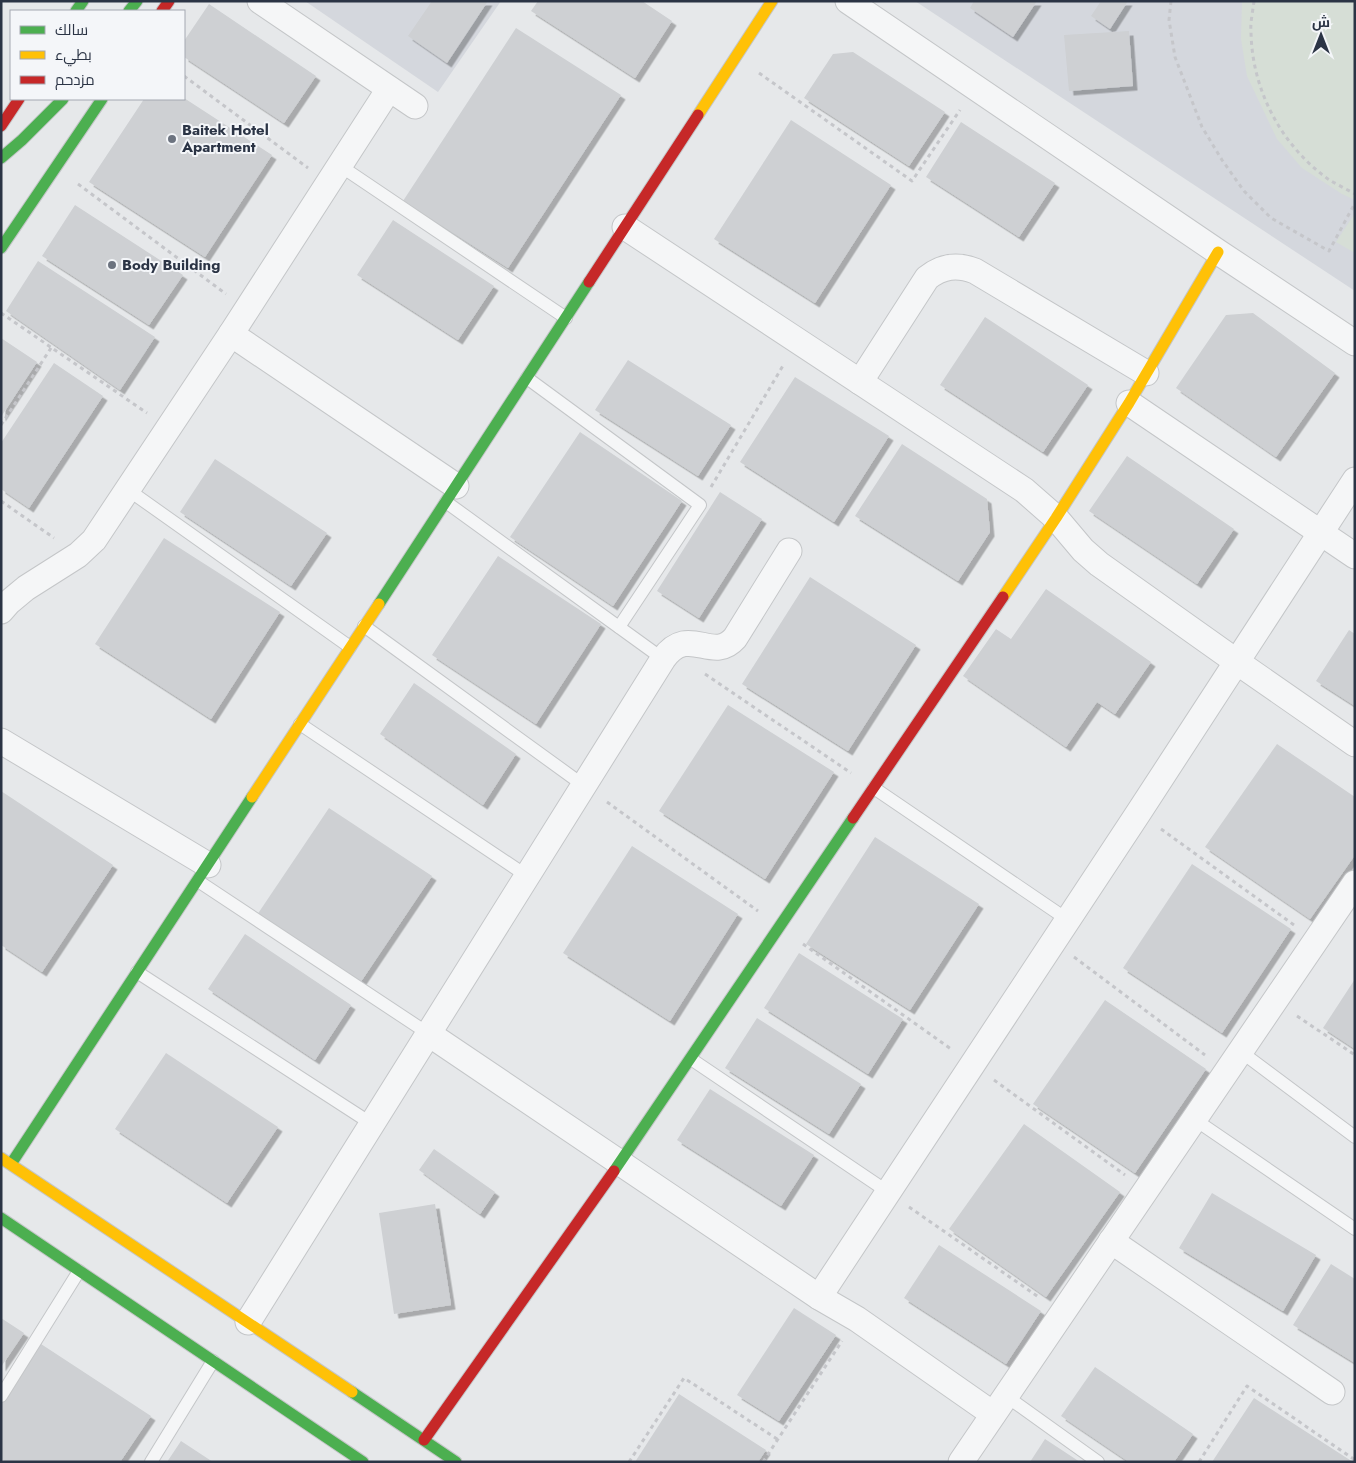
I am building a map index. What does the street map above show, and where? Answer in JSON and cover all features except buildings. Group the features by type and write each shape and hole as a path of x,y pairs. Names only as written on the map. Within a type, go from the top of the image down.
{"main road":[{"path":"12,1164 772,1"},
{"path":"1,126 18,100"},
{"path":"1,158 62,100"},
{"path":"1,248 101,100"},
{"path":"424,1440 691,1059 1056,518 1128,403 1218,252"},
{"path":"1,1158 456,1462"},
{"path":"1,1218 363,1462"}],"street":[{"path":"260,1 415,106"},
{"path":"848,1 1355,343"},
{"path":"1,611 26,588 78,555 94,540 231,334 389,89"},
{"path":"625,227 1024,490 1056,518 1083,550 1099,564 1355,744"},
{"path":"860,382 926,278 944,268 955,266 966,267 975,271 1146,373"},
{"path":"231,334 451,494"},
{"path":"1128,403 1355,556"},
{"path":"819,1297 1054,942 1355,480"},
{"path":"248,1322 666,654 677,645 687,642 716,648 730,644 789,551"},
{"path":"1,741 203,873"},
{"path":"960,1462 1355,883"},
{"path":"429,1034 819,1297 999,1405"},
{"path":"1110,1241 1332,1392"}],"lane":[{"path":"334,174 566,318"},
{"path":"527,378 700,505 619,627"},
{"path":"127,489 350,647"},
{"path":"451,494 619,627 666,654"},
{"path":"364,626 583,785"},
{"path":"300,724 526,876"},
{"path":"874,788 1068,920"},
{"path":"203,873 429,1034"},
{"path":"138,972 372,1124"},
{"path":"1240,1051 1355,1137"},
{"path":"691,1059 888,1192"},
{"path":"1194,1119 1355,1229"},
{"path":"1,1396 79,1271"},
{"path":"151,1462 214,1361"},
{"path":"999,1405 1098,1462"}],"path":[{"path":"1171,1 1169,20 1175,57 1187,92 1202,127 1244,191 1271,218 1329,251 1355,203"},
{"path":"1254,1 1251,31 1254,65 1264,98 1272,114 1280,129 1302,156 1328,179 1355,194"},
{"path":"736,57 912,181 974,87"},
{"path":"185,77 334,174"},
{"path":"56,167 246,309"},
{"path":"1,313 168,428"},
{"path":"700,505 798,341"},
{"path":"1,425 51,348"},
{"path":"1,502 78,555"},
{"path":"666,654 874,788"},
{"path":"583,785 1146,1190"},
{"path":"1139,812 1315,941"},
{"path":"1054,942 1226,1071"},
{"path":"1274,1001 1355,1055"},
{"path":"888,1192 1062,1313"},
{"path":"763,1462 857,1320"},
{"path":"628,1462 684,1378 777,1439"},
{"path":"1199,1462 1247,1386 1355,1460"}],"shaded area":[{"path":"305,1 501,1 438,92"},
{"path":"915,1 1355,1 1355,291"},
{"path":"1242,1 1355,1 1355,200 1342,194 1302,168 1277,139 1247,76 1241,39"},
{"path":"1355,213 1355,253 1336,242"}],"traffic: fast":[{"path":"77,10 83,1"},
{"path":"130,10 137,1"},
{"path":"1,158 62,100"},
{"path":"1,248 101,100"},
{"path":"379,604 589,282"},
{"path":"11,1164 252,797"},
{"path":"614,1171 853,818"},
{"path":"1,1218 363,1462"},
{"path":"352,1392 456,1462"}],"traffic: slow":[{"path":"698,115 772,1"},
{"path":"1003,597 1129,403 1218,252"},
{"path":"252,797 379,604"},
{"path":"1,1158 352,1392"}],"traffic: jam":[{"path":"163,10 169,1"},
{"path":"1,126 18,100"},
{"path":"589,282 698,115"},
{"path":"853,818 1003,597"},
{"path":"424,1440 614,1171"}],"place":[{"name":"Baitek Hotel Apartment","path":"172,139"},
{"name":"Body Building","path":"112,265"}]}
